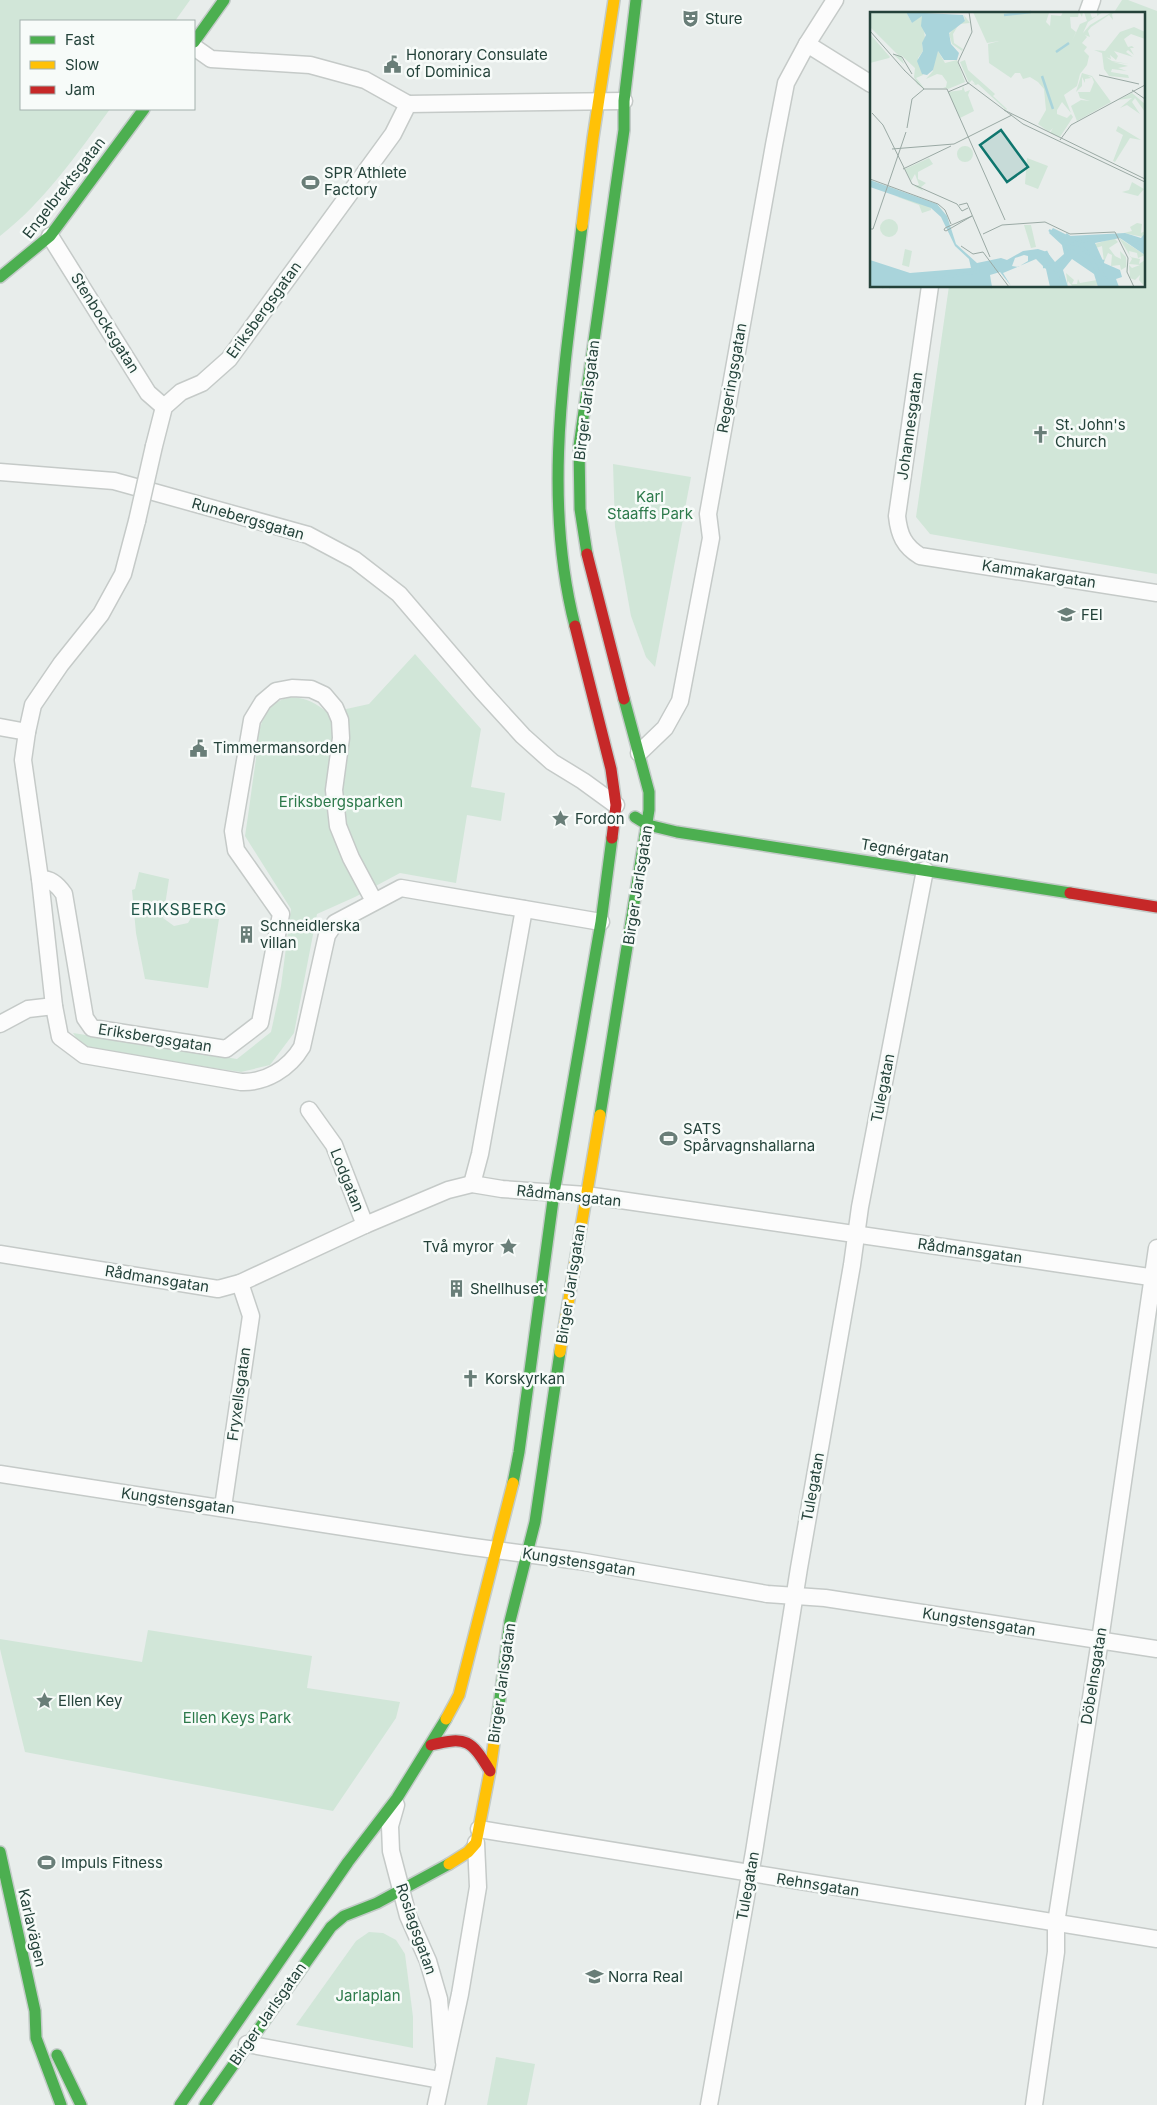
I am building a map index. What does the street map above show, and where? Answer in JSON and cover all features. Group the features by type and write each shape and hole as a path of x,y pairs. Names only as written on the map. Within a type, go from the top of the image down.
{"street":[{"path":"195,41 224,0"},
{"name":"Birger Jarlsgatan","path":"180,2105 348,1862 397,1798 431,1745 459,1695 510,1496 519,1452 554,1193 601,922 616,805 611,769 568,599 563,564 557,484 560,405 598,101 614,0"},
{"name":"Birger Jarlsgatan","path":"205,2105 331,1927 344,1916 402,1891 459,1858 478,1836 490,1771 510,1621 535,1522 572,1272 648,825 648,792 583,535 579,484 579,446 624,130 624,101 636,0"},
{"name":"Regeringsgatan","path":"639,753 665,728 680,701 711,538 708,514 786,83 807,44 835,0"},
{"path":"1087,12 1092,0"},
{"path":"807,44 870,83"},
{"path":"195,48 211,59 310,65 364,80 408,104 624,101"},
{"name":"Eriksbergsgatan","path":"408,104 393,134 229,359 202,383 181,392 164,407 123,574 101,614 61,664 33,706 23,760 40,879 54,1006 60,1037 84,1055 254,1083 268,1078 284,1067 297,1055 302,1047 327,935 334,922 401,888 601,922"},
{"name":"Engelbrektsgatan","path":"0,277 50,236 143,110"},
{"name":"Stenbocksgatan","path":"50,236 148,393 164,407"},
{"name":"Johannesgatan","path":"920,556 910,550 903,541 898,530 897,516 930,288"},
{"name":"Runebergsgatan","path":"0,472 114,481 308,535 355,560 399,594 523,736 552,762 583,781 616,805"},
{"name":"Kammakargatan","path":"920,556 1157,593"},
{"name":"Eriksbergsgatan","path":"40,879 46,878 58,885 64,894 85,1018 92,1028 226,1049 260,1023 280,914 236,850 234,831 252,720 263,702 276,691 292,688 311,689 324,695 335,708 340,720 341,738 334,790 338,826 351,858 374,901"},
{"path":"0,727 27,732"},
{"path":"583,781 611,769 639,753"},
{"name":"Tegnérgatan","path":"616,805 648,825 693,835 1157,907"},
{"name":"Tulegatan","path":"709,2105 750,1874 856,1234 925,870"},
{"path":"472,1184 480,1154 524,909"},
{"path":"0,1024 28,1009 54,1006"},
{"name":"Lodgatan","path":"309,1110 334,1145 365,1226"},
{"name":"Rådmansgatan","path":"0,1254 218,1290 240,1283 448,1190 472,1184 502,1189 586,1195 1155,1277"},
{"name":"Döbelnsgatan","path":"1034,2105 1056,1952 1056,1923 1155,1277 1157,1248"},
{"name":"Fryxellsgatan","path":"222,1507 251,1316 240,1283"},
{"name":"Kungstensgatan","path":"0,1474 579,1561 767,1594 825,1598 1157,1649"},
{"name":"Birger Jarlsgatan","path":"431,1745 455,1739 466,1741 474,1746 490,1771"},
{"name":"Roslagsgatan","path":"397,1798 390,1826 391,1851 408,1916 428,1961 439,1999 444,2062"},
{"name":"Rehnsgatan","path":"478,1836 750,1874 1157,1939"},
{"name":"Roslagsgatan","path":"436,2105 460,1994 478,1888 478,1836"},
{"name":"Karlavägen","path":"0,1852 36,2011 36,2038 61,2105"},
{"name":"Karlavägen","path":"36,2011 48,2034"},
{"path":"247,2044 440,2080"},
{"path":"54,2047 68,2082 81,2105"}],"green space":[{"path":"0,0 190,0 176,20 20,20 20,110 109,110 73,160 46,192 32,208 0,236"},
{"path":"1122,0 1128,0 1157,11 1157,574 930,534 916,517 949,288 1144,288 1144,12 1114,12"},
{"name":"Karl Staaffs Park","path":"613,464 691,477 655,667 646,657 631,616 615,527"},
{"name":"Eriksbergsparken","path":"415,654 481,729 471,787 505,793 501,821 467,815 456,883 400,873 355,897 317,914 294,1033 270,1065 241,1072 83,1049 73,1033 237,1059 271,1032 281,986 291,909 245,836 261,725 273,705 281,700 290,698 309,701 328,713 369,704"},
{"path":"139,872 169,879 163,918 174,926 188,923 191,918 219,919 208,988 145,979 136,933 132,890 135,889"},
{"name":"Ellen Keys Park","path":"148,1630 312,1656 307,1688 400,1702 396,1718 333,1811 25,1752 0,1649 0,1639 142,1662"},
{"name":"Jarlaplan","path":"369,1932 383,1933 396,1940 405,1954 413,2017 413,2048 296,2025 356,1941"},
{"path":"496,2057 535,2064 527,2105 487,2105"}],"traffic: fast":[{"path":"195,41 224,0"},
{"path":"587,554 580,509 579,446 624,130 624,101 636,0"},
{"path":"0,277 50,236 143,110"},
{"path":"575,626 565,576 558,476 564,376 582,226"},
{"path":"600,1115 649,810 649,792 624,699"},
{"path":"635,817 648,825 677,832 1070,893"},
{"path":"513,1483 519,1452 554,1193 601,922 612,838"},
{"path":"497,1721 510,1621 535,1522 560,1352"},
{"path":"180,2105 348,1862 397,1798 446,1719"},
{"path":"0,1852 35,2011 36,2038 61,2105"},
{"path":"205,2105 331,1927 344,1916 377,1903 449,1864"},
{"path":"57,2055 81,2105"}],"traffic: slow":[{"path":"582,226 614,0"},
{"path":"560,1352 600,1115"},
{"path":"446,1719 459,1695 513,1483"},
{"path":"449,1864 468,1852 476,1843 490,1771 497,1721"}],"traffic: jam":[{"path":"587,554 624,699"},
{"path":"575,626 611,769 616,805 612,838"},
{"path":"1070,893 1157,907"},
{"path":"431,1745 453,1741 467,1743 478,1753 490,1771"}],"place":[{"name":"Sture","path":"691,19"},
{"name":"Honorary Consulate of Dominica","path":"392,64"},
{"name":"SPR Athlete Factory","path":"310,182"},
{"name":"St. John's Church","path":"1041,434"},
{"name":"FEI","path":"1067,615"},
{"name":"Timmermansorden","path":"199,748"},
{"name":"Fordon","path":"561,819"},
{"name":"Schneidlerska villan","path":"246,935"},
{"name":"SATS Spårvagnshallarna","path":"669,1138"},
{"name":"Två myror","path":"508,1247"},
{"name":"Shellhuset","path":"456,1289"},
{"name":"Korskyrkan","path":"471,1379"},
{"name":"Ellen Key","path":"44,1701"},
{"name":"Impuls Fitness","path":"47,1863"},
{"name":"Norra Real","path":"594,1977"}],"district":[{"name":"ERIKSBERG","path":"179,909"}]}
